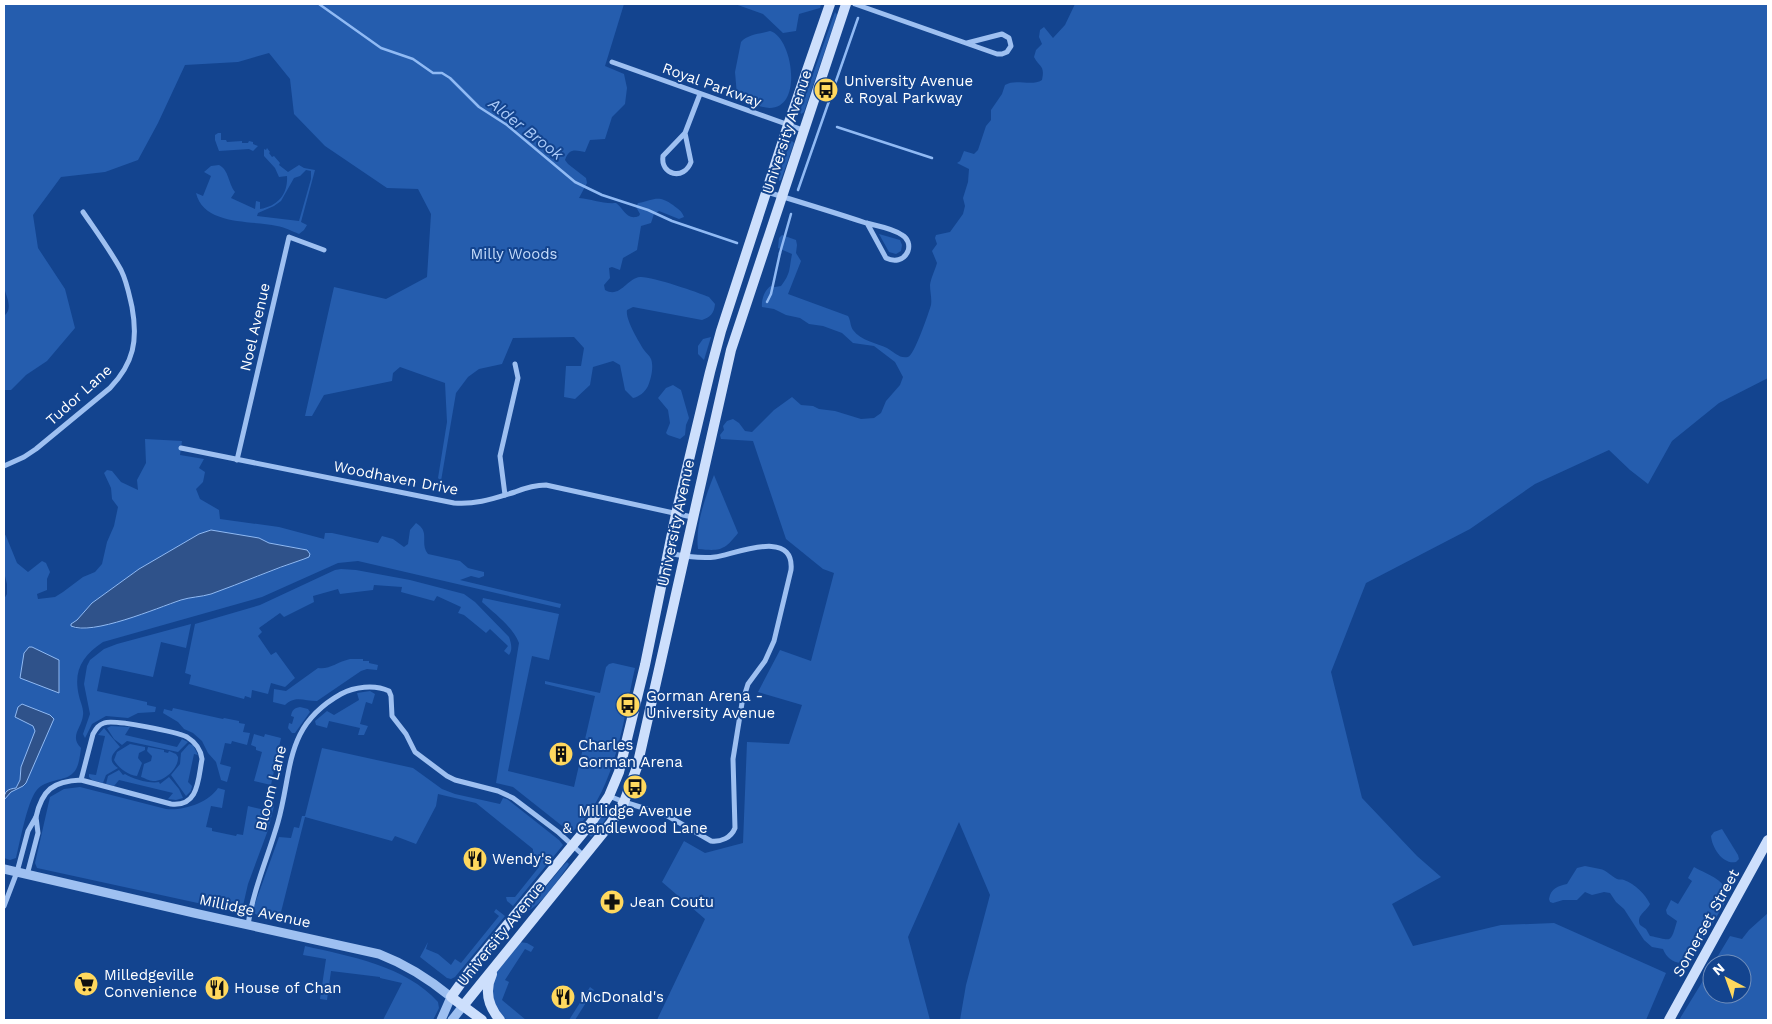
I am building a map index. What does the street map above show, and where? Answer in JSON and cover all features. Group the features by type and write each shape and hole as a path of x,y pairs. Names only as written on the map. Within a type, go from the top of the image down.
{"main road":[{"name":"University Avenue","path":"451,997 474,965 591,823 609,796 619,772 676,514 721,331 788,125 830,4"},
{"name":"University Avenue","path":"462,1006 611,823 624,802 636,767 730,350 846,4"},
{"name":"Somerset Street","path":"1669,1020 1768,840"},
{"path":"495,966 489,980 487,996 491,1008 500,1020"},
{"name":"Millidge Avenue","path":"451,997 482,1020"}],"street":[{"path":"855,4 967,43 999,54 1007,52 1011,46 1009,38 1002,34 967,43"},
{"name":"Royal Parkway","path":"612,62 803,130"},
{"path":"685,133 690,166 684,172 672,174 663,165 663,156 685,133 700,94"},
{"path":"767,192 781,197 867,223 896,232 905,237 909,244 907,254 900,260 886,258 867,223"},
{"name":"Tudor Lane","path":"4,466 36,449 110,388 120,379 130,358 135,333 126,282 116,261 83,212"},
{"name":"Noel Avenue","path":"237,460 289,236 324,250"},
{"path":"505,495 500,456 518,378 515,364"},
{"name":"Woodhaven Drive","path":"182,448 454,503 476,503 536,486 546,485 692,517"},
{"path":"609,796 666,814 710,841 717,842 727,838 736,828 733,759 742,703 748,684 765,661 774,641 791,561 788,554 783,550 769,546 755,547 715,557 685,556 668,553"},
{"name":"Bloom Lane","path":"248,925 250,908 278,821 296,740 302,730 327,702 351,688 370,687 388,691 392,696 392,716 406,734 415,752 455,780 498,791 513,798 558,832 584,856"},
{"path":"4,906 17,872 28,830 47,791 62,783 81,780 176,804 190,799 197,788 202,757 196,745 187,737 132,724 108,722 96,728 81,780"},
{"path":"27,874 38,833 36,817"},
{"name":"Millidge Avenue","path":"4,869 379,954 422,976 451,997"},
{"path":"441,1020 451,997"},
{"path":"452,1020 462,1006"}],"green space":[{"name":"Milly Woods","path":"4,4 624,4 605,66 624,74 627,88 625,104 612,117 605,139 590,140 585,152 575,150 570,152 565,160 586,178 587,183 579,198 616,203 631,217 639,216 640,214 636,207 638,203 660,199 673,205 684,217 679,219 659,211 654,214 651,223 641,226 637,250 623,258 620,270 612,267 609,268 610,278 604,285 605,290 615,292 635,278 646,277 709,297 715,304 713,312 702,320 633,307 627,310 630,325 652,362 651,376 647,388 640,395 633,398 625,390 620,365 613,361 593,367 590,385 575,399 564,397 566,366 581,366 584,348 574,337 513,338 502,364 479,369 468,377 456,393 441,481 438,478 447,422 445,383 400,367 393,373 392,381 324,395 312,416 305,416 334,287 386,299 427,277 431,214 418,189 387,188 325,146 294,114 290,79 269,53 238,62 185,65 158,123 138,160 105,172 61,177 33,215 38,248 65,289 75,328 47,361 26,375 11,390 4,390 4,316 9,307 4,288"},
{"path":"735,4 821,4 820,8 799,14 796,31 783,33 763,14"},
{"path":"1075,4 1768,4 1768,378 1719,403 1672,441 1648,484 1609,450 1535,484 1470,529 1366,583 1331,672 1362,798 1417,856 1441,877 1392,904 1413,946 1501,925 1554,923 1666,973 1646,1020 960,1020 966,985 990,895 959,822 908,937 930,1020 657,1020 705,919 662,882 684,841 705,853 743,843 747,742 789,744 802,705 758,692 780,650 811,661 834,573 823,569 786,539 753,441 721,439 720,435 724,430 723,426 727,421 733,419 745,431 752,432 774,410 792,397 801,405 835,411 861,419 874,418 881,413 886,401 900,385 903,377 895,362 874,346 853,343 842,333 823,326 809,324 800,318 786,315 774,309 762,307 765,292 771,286 781,286 787,278 789,271 792,254 778,248 779,238 782,235 796,240 796,253 801,261 788,294 848,316 852,328 860,337 887,348 900,356 908,357 911,355 931,305 930,285 937,263 932,251 937,244 936,235 950,232 963,214 965,206 963,198 968,182 969,169 957,163 960,161 964,151 974,154 978,150 986,126 991,120 991,110 1002,94 1005,85 1014,82 1033,83 1042,80 1042,69 1034,57 1036,50 1042,44 1039,37 1040,30 1044,27 1053,38 1065,25"},
{"path":"835,12 837,15 804,112 801,114 800,111"},
{"path":"770,31 779,37 786,49 790,64 791,80 788,95 781,105 768,108 737,95 735,72 741,42 751,36"},
{"path":"221,133 221,140 226,140 227,142 242,141 242,143 248,143 249,141 258,146 253,151 249,149 219,151 215,140 215,135"},
{"path":"790,142 794,143 779,181 778,178"},
{"path":"267,148 272,157 274,156 280,163 279,165 288,172 299,165 315,170 301,222 307,225 299,234 280,227 230,220 218,216 208,211 201,204 196,193 203,196 211,176 204,172 211,166 219,165 227,173 235,192 231,198 255,209 256,201 260,202 260,209 277,202 284,194 287,176 279,177 275,168 264,156 264,149 266,150","holes":["306,170 311,171 311,179 299,221 257,216 258,213 281,201 294,178 300,176"]},
{"path":"879,234 900,240 902,245 901,251 896,254 889,252"},
{"path":"711,337 704,360 698,354 698,346 703,339"},
{"path":"673,385 681,390 689,418 685,435 680,439 666,433 670,423 668,410 658,398 666,388"},
{"path":"145,439 182,441 180,455 204,459 199,468 205,472 203,482 196,489 200,499 219,510 220,519 279,527 324,539 325,533 332,533 378,543 382,536 393,539 404,547 408,544 410,530 416,523 423,530 424,546 428,554 460,561 468,568 484,572 484,576 479,578 471,576 460,580 561,604 560,608 358,561 338,563 262,597 103,642 85,659 78,672 77,687 83,713 76,736 76,740 81,748 77,768 70,776 45,784 36,791 27,813 16,858 10,860 4,858 4,599 7,594 7,584 4,572 4,533 17,563 28,572 42,561 46,563 50,572 47,579 47,590 37,594 38,599 55,597 83,577 95,572 102,564 118,507 112,499 111,488 104,473 107,470 112,471 121,482 138,490 137,480 146,463","holes":["211,530 259,538 269,543 303,549 304,559 211,594 188,598 137,616 93,628 73,628 92,603 139,569 199,534"]},
{"path":"714,475 738,533 729,543 717,550 698,549 699,521"},
{"path":"341,569 410,580 464,594 475,602 509,637 511,651 509,655 504,651 508,646 490,629 486,633 464,615 458,613 461,607 437,596 434,601 401,592 402,587 374,585 373,590 340,594 338,589 313,596 314,602 284,617 280,613 259,628 262,632 258,636 271,655 276,652 295,678 285,687 271,683 268,694 252,690 251,698 245,696 244,699 189,684 191,675 185,673 195,624 260,605 335,570"},
{"path":"483,598 559,614 549,660 532,656 508,771 574,787 595,696 545,684 545,681 600,693 606,667 609,664 613,663 635,668 621,733 608,778 587,817 572,832 513,787 496,783 519,643 508,626 482,602"},
{"path":"191,624 186,648 161,642 153,677 102,666 97,691 147,702 147,705 156,707 155,712 138,713 128,718 106,716 92,724 85,738 83,734 90,714 84,684 90,660 104,649 117,644"},
{"path":"350,659 369,661 369,663 378,665 377,670 367,669 361,671 317,701 296,699 285,705 273,702 274,689 286,691 318,668 330,667"},
{"path":"370,691 375,694 372,704 366,702 360,724 368,726 364,735 358,735 360,728 329,721 327,728 316,725 315,721 327,711 334,715 359,700 357,693"},
{"path":"173,708 239,721 239,723 245,724 243,732 250,733 247,745 232,741 231,744 225,743 220,764 231,767 227,782 221,780 216,762 208,753 202,741 163,713 164,709 172,711"},
{"path":"296,708 308,709 310,712 295,733 292,733 288,728 289,723 292,724 294,717 291,714"},
{"path":"111,726 130,727 125,735 177,747 182,739 188,742 178,752 127,741 122,745 114,739 107,728"},
{"path":"104,728 120,747 112,757 113,763 118,768 106,775 103,783 92,780 89,774 96,775 105,736 98,735"},
{"path":"254,734 264,737 265,734 281,738 271,785 254,781 262,752 256,750 256,747 251,745"},
{"path":"130,744 145,747 145,750 139,753 138,758 142,763 137,776 124,771 114,760 117,752"},
{"path":"189,744 193,745 198,755 194,754 188,782 192,786 191,791 186,796 171,775 180,764 181,753"},
{"path":"148,747 164,750 164,752 168,753 169,751 178,757 176,766 170,774 157,781 141,777 144,764 151,761 152,756 147,751"},
{"path":"322,748 413,768 442,789 455,794 500,804 503,798 507,799 563,845 513,906 507,901 506,897 515,897 539,867 539,863 532,861 533,849 476,803 438,794 436,806 416,844 395,836 392,841 305,817 279,920 259,916 254,913 253,909 279,837 291,838 294,827 299,828 302,816 305,816"},
{"path":"119,770 123,775 125,774 147,782 159,782 160,784 169,777 179,789 183,798 176,800 168,799 173,793 119,780 114,786 106,784 108,776"},
{"path":"80,787 166,809 180,809 195,805 208,798 218,788 225,790 222,808 211,806 206,827 212,828 212,831 236,836 237,834 243,835 248,806 265,810 267,804 274,806 268,830 248,884 242,910 239,912 37,868 35,863 50,797 64,789"},
{"path":"611,807 611,811 599,829 591,837 588,834 608,808"},
{"path":"1722,829 1738,855 1739,859 1736,862 1727,861 1719,855 1714,846 1711,836 1714,832"},
{"path":"567,862 568,866 549,892 537,905 526,911 562,867"},
{"path":"1585,866 1600,869 1617,879 1632,884 1642,893 1650,904 1640,916 1639,922 1650,936 1669,939 1673,934 1677,921 1667,914 1666,910 1671,900 1678,904 1692,881 1688,878 1694,867 1721,883 1727,892 1727,899 1693,957 1680,963 1668,957 1663,949 1652,947 1644,940 1624,909 1610,893 1604,892 1592,895 1585,892 1577,900 1550,902 1550,895 1553,890 1567,884 1577,868"},
{"path":"496,909 505,916 455,977 447,978 420,957 428,942 426,949 438,954 451,965 455,959 461,963 499,916 494,912"},
{"path":"1768,913 1768,1020 1679,1020 1702,982 1702,1004 1752,1004 1752,954 1719,954 1730,936 1742,939"},
{"path":"519,942 527,943 534,947 531,952 525,949 505,980 509,982 502,1000 526,1020 511,1020 506,1019 498,1012 491,988 493,977 498,967"},
{"path":"305,946 376,964 410,979 438,1002 439,1008 433,1020 383,1020 402,983 380,977 331,971 327,1000 320,999 326,959 303,955"},
{"path":"590,987 594,990 575,1020 569,1020"}],"shaded area":[{"path":"211,530 259,538 269,543 307,550 310,554 309,557 211,594 181,600 125,620 94,627 81,628 71,626 92,603 139,569 199,534"},
{"path":"29,647 59,660 59,693 20,678 24,653"},
{"path":"22,704 50,715 54,719 26,783 11,792 4,800 6,793 16,788 20,780 21,767 35,731 33,726 15,717 18,707"}],"waterway":[{"name":"Alder Brook","path":"319,4 381,48 413,59 433,73 442,73 450,78 479,107 507,125 575,182 602,195 737,243"},
{"name":"Alder Brook","path":"798,190 858,18"},
{"path":"837,127 932,158"},
{"name":"Alder Brook","path":"780,253 791,214"},
{"path":"767,302 771,294 780,253"}],"place":[{"name":"University Avenue & Royal Parkway","path":"826,90"},
{"name":"Gorman Arena - University Avenue","path":"628,705"},
{"name":"Charles Gorman Arena","path":"561,754"},
{"name":"Millidge Avenue & Candlewood Lane","path":"635,787"},
{"name":"Wendy's","path":"475,859"},
{"name":"Jean Coutu","path":"612,902"},
{"name":"Milledgeville Convenience","path":"86,984"},
{"name":"House of Chan","path":"217,988"},
{"name":"McDonald's","path":"563,997"}]}
